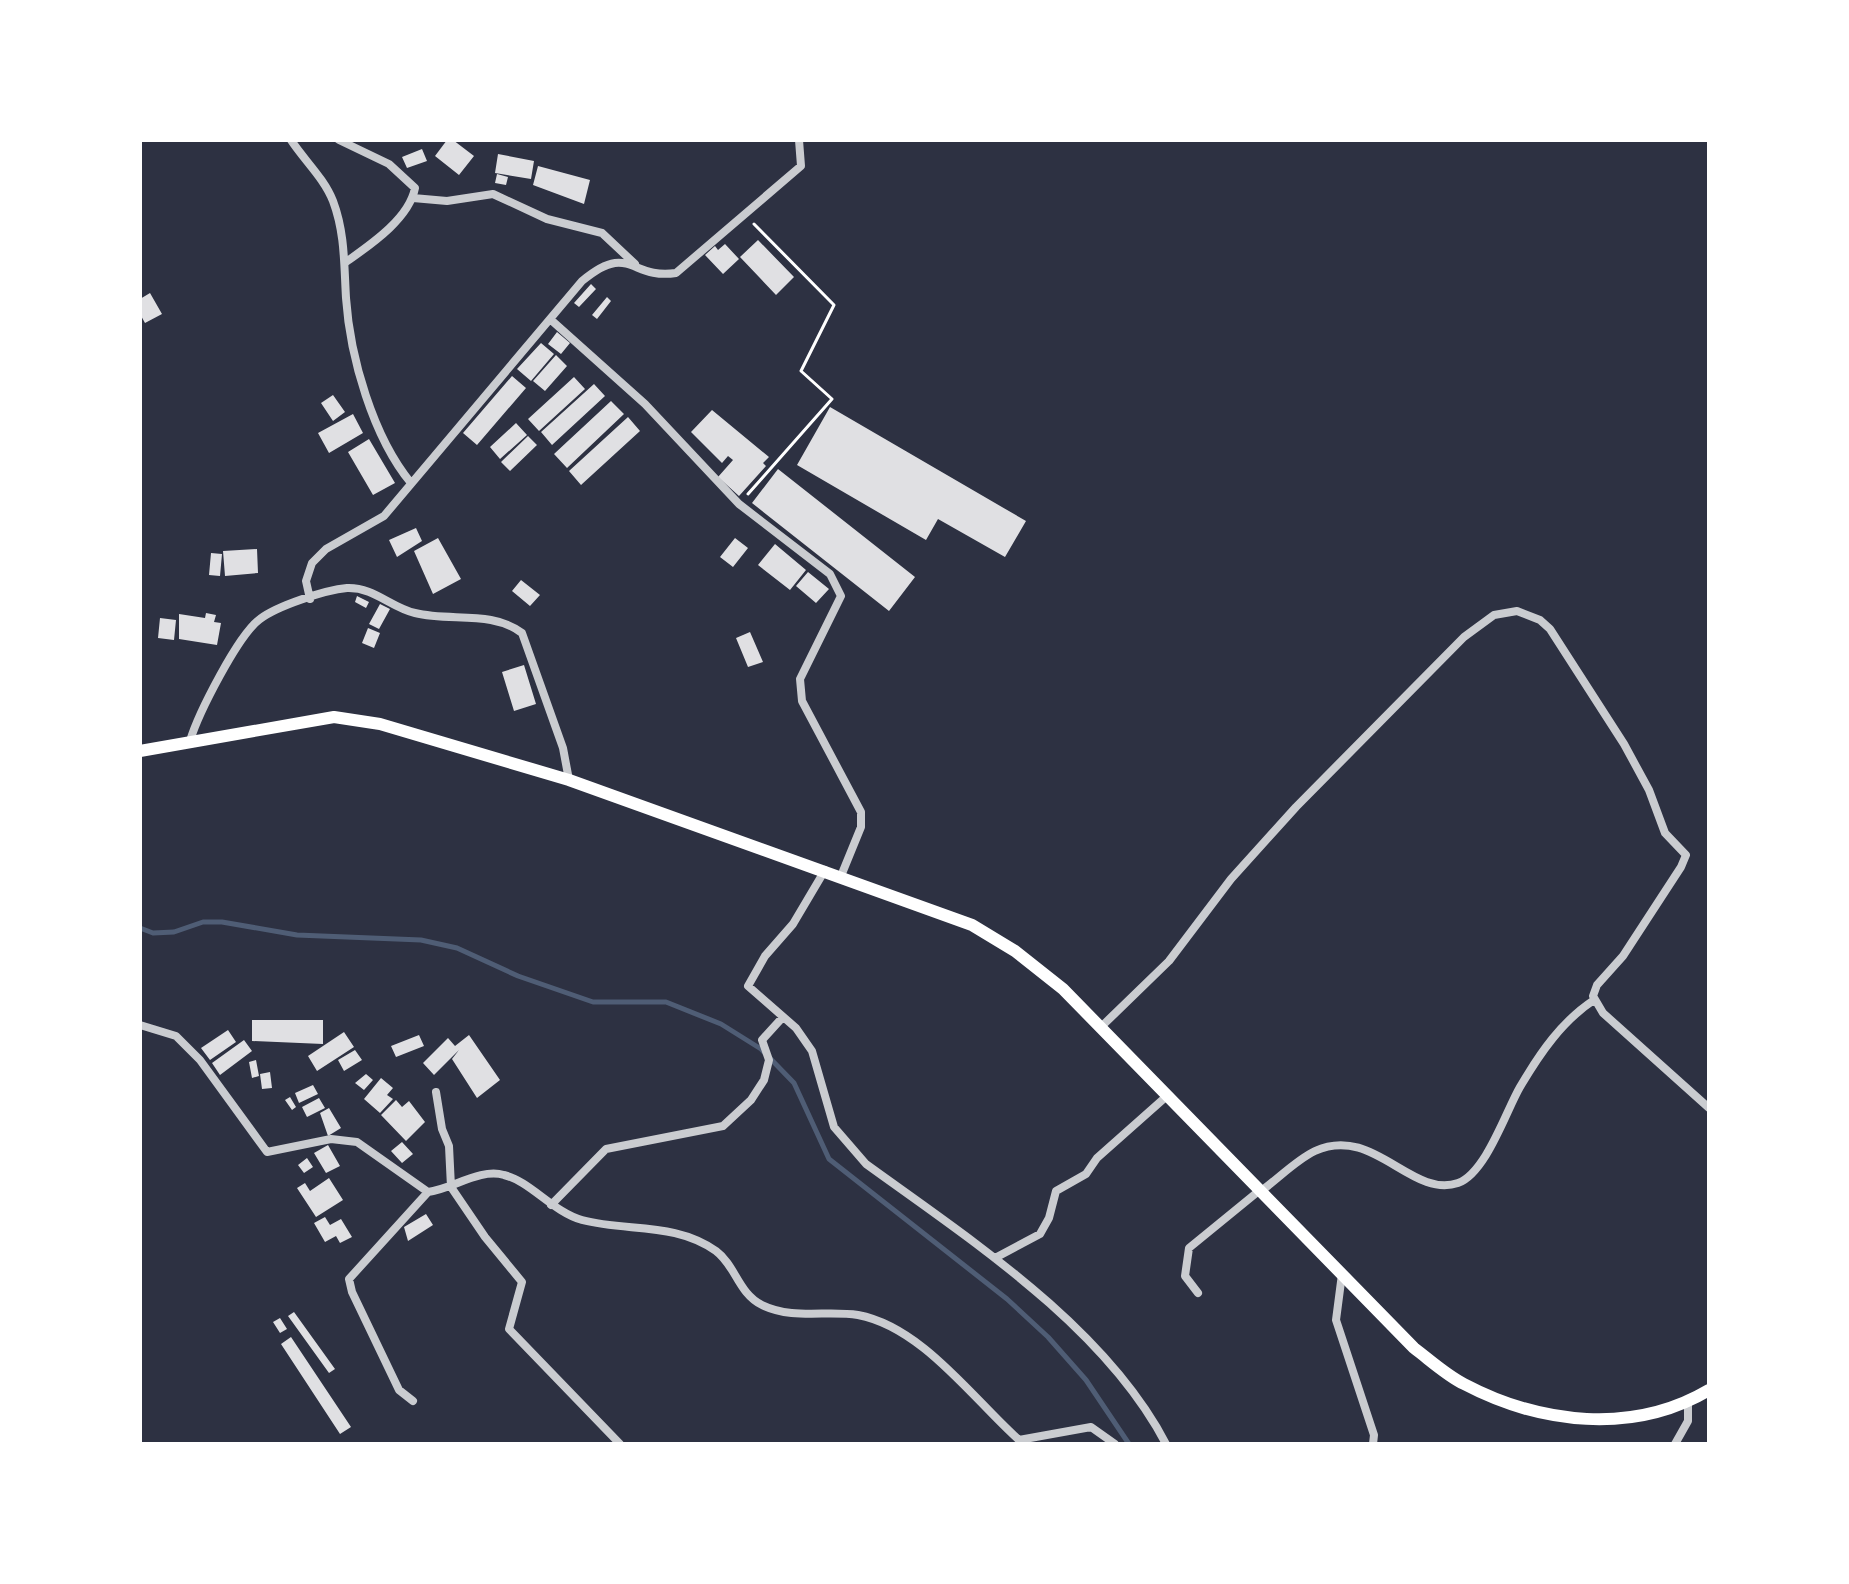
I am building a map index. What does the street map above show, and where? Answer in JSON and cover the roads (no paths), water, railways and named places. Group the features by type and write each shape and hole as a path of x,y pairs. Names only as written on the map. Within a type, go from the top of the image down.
{"main road":[{"path":"140,751 334,717 380,724 569,780 972,925 1015,951 1063,989 1414,1348 1462,1383 1510,1405 1575,1420 1635,1418 1688,1402 1709,1390"}],"street":[{"path":"291,140 333,199 346,262 346,299 356,366 379,426 411,483"},
{"path":"339,140 389,164 415,188 413,198 380,236 346,262"},
{"path":"310,599 306,581 312,563 326,549 384,516 550,319 600,266 618,260 660,276 676,273 743,213 781,187 801,166 799,140"},
{"path":"413,198 447,201 493,194 547,219 602,233 638,267"},
{"path":"550,319 614,374 739,504 830,574 841,596 800,679 802,701 861,812 861,827 841,876"},
{"path":"190,741 195,725 224,670 258,620 346,588 372,592 413,613 509,623 522,633 563,748 569,780"},
{"path":"1101,1027 1169,961 1231,879 1296,807 1464,637 1494,615 1517,611 1540,620 1550,629 1624,744 1649,790 1665,833 1686,855 1623,956 1597,985 1594,1000 1560,1028 1521,1086 1484,1157 1459,1182 1443,1185 1423,1180 1374,1152 1353,1146 1331,1146 1314,1152 1189,1248 1185,1276 1198,1293"},
{"path":"825,870 793,924 750,977 748,986 753,994 796,1028 812,1051 834,1127 846,1145 866,1164 995,1258 1044,1298 1086,1340 1150,1414 1166,1444"},
{"path":"1594,1000 1603,1013 1709,1108"},
{"path":"551,1205 606,1149 723,1126 751,1100 764,1080 769,1060 762,1040 782,1018"},
{"path":"140,1025 176,1036 200,1060 267,1152 331,1139 357,1142 428,1192"},
{"path":"436,1092 442,1129 449,1146 451,1187 522,1282 509,1329 620,1444"},
{"path":"995,1258 1040,1234 1049,1218 1056,1191 1086,1174 1097,1158 1168,1095"},
{"path":"413,1401 399,1390 352,1292 349,1279 428,1192 485,1175 505,1175 551,1205 582,1220 685,1234 718,1252 731,1267 740,1287 762,1305 802,1315 859,1315 890,1327 943,1364 1019,1440 1091,1427 1115,1444"},
{"path":"1342,1274 1336,1320 1374,1435 1373,1444"},
{"path":"1675,1444 1688,1421 1688,1402"}],"waterway":[{"path":"140,928 153,933 174,932 203,922 222,922 297,935 421,940 457,948 518,976 593,1002 666,1002 721,1024 761,1049 794,1083 829,1159 1007,1299 1048,1337 1086,1380 1129,1444"}]}
